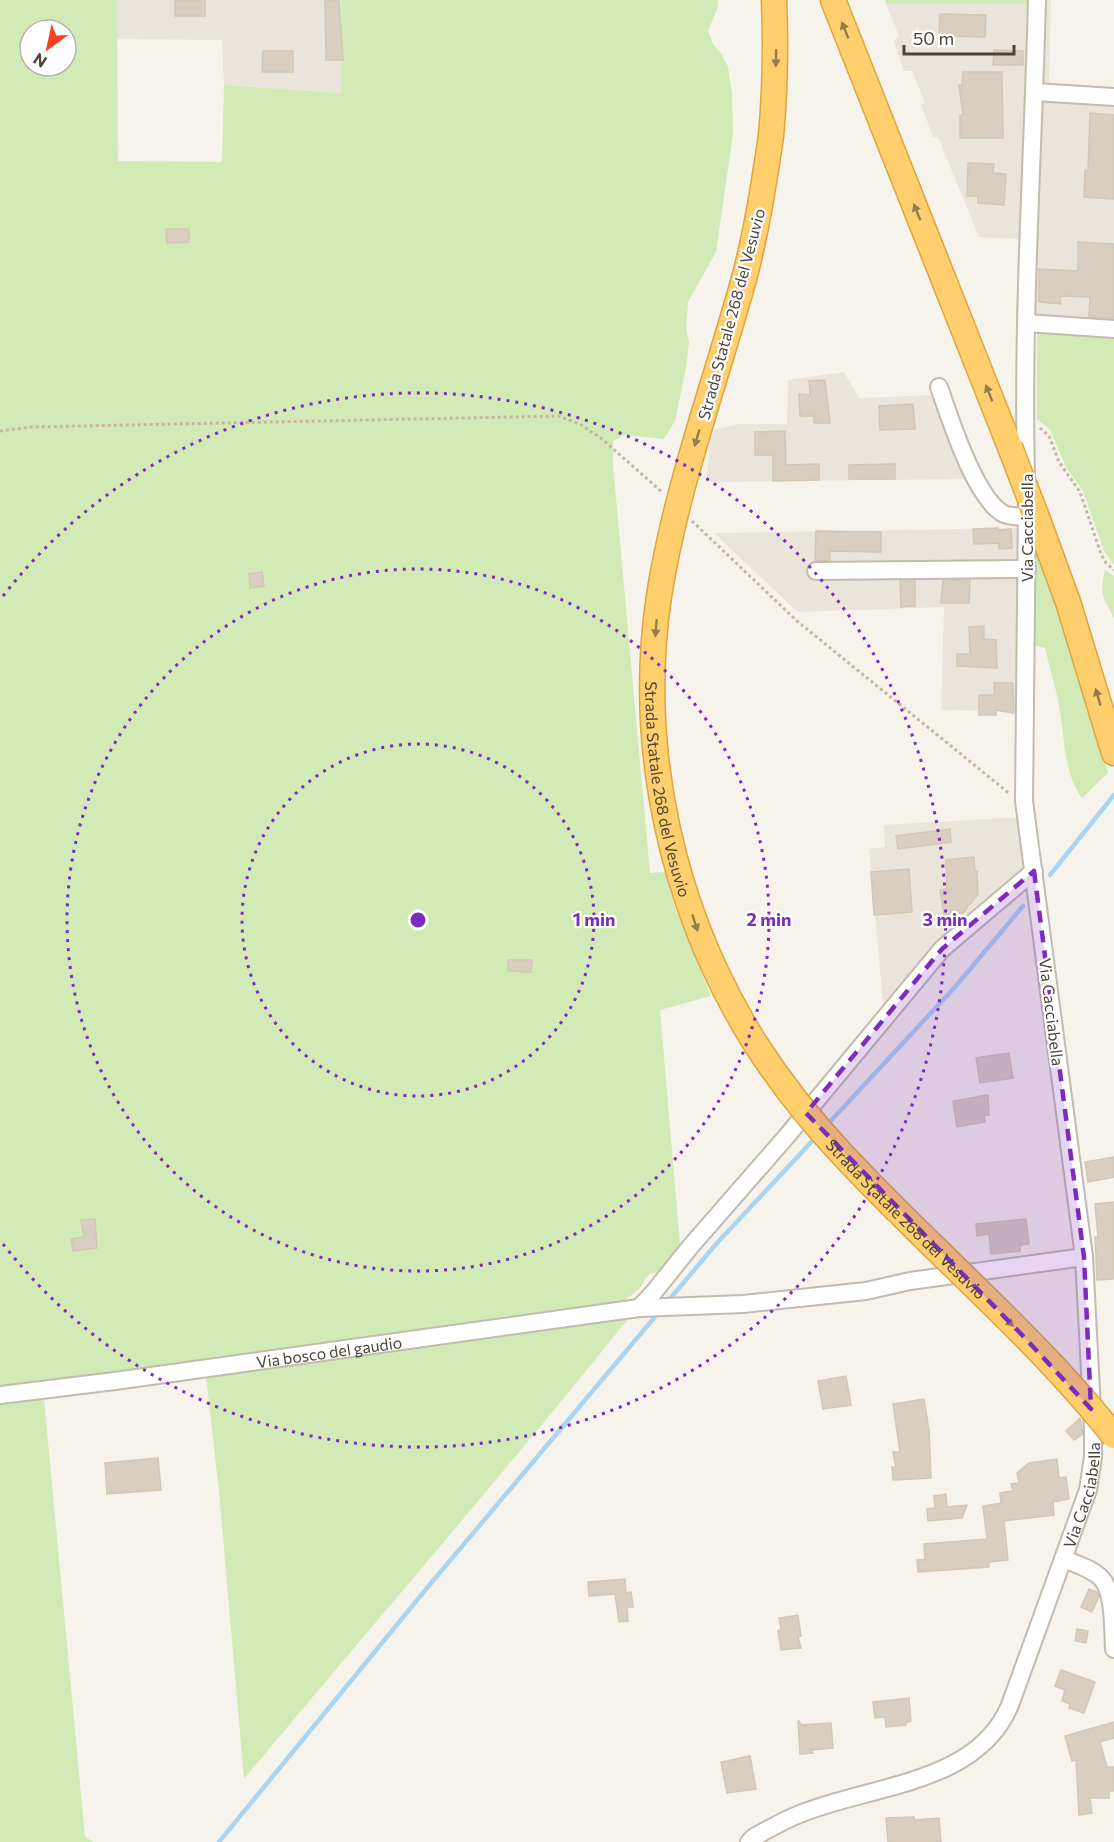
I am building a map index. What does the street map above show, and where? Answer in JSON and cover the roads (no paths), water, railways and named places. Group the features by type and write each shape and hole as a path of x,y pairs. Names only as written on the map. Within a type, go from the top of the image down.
{"highway":[{"name":"Strada Statale 268 del Vesuvio","path":"774,0 776,42 771,136 761,204 746,270 671,533 659,599 653,667 654,735 663,803 677,869 699,933 727,995 756,1044 795,1100 887,1201 1071,1385 1114,1436"},
{"path":"833,0 1010,447 1033,518 1068,602 1114,753"}],"street":[{"name":"Via Cacciabella","path":"748,1842 800,1814 923,1777 972,1754 990,1738 1007,1713 1088,1490 1093,1457 1084,1257 1025,807 1027,569 1033,518 1025,424 1037,0"},
{"path":"1035,92 1114,97"},
{"path":"1027,323 1114,329"},
{"path":"939,387 968,465 991,502 1009,516 1033,518"},
{"path":"816,571 1027,569"},
{"path":"647,1308 654,1292 690,1246 794,1128 942,949 1034,871"},
{"name":"Via bosco del gaudio","path":"0,1395 647,1308 743,1304 866,1291 910,1281 1084,1257"},
{"path":"1064,1559 1102,1578 1112,1604 1114,1649"}],"waterway":[{"path":"1050,875 1114,795"},
{"path":"827,1125 955,987 1023,906"},
{"path":"668,1301 717,1243 817,1136"},
{"path":"219,1842 427,1588 659,1312"}]}
